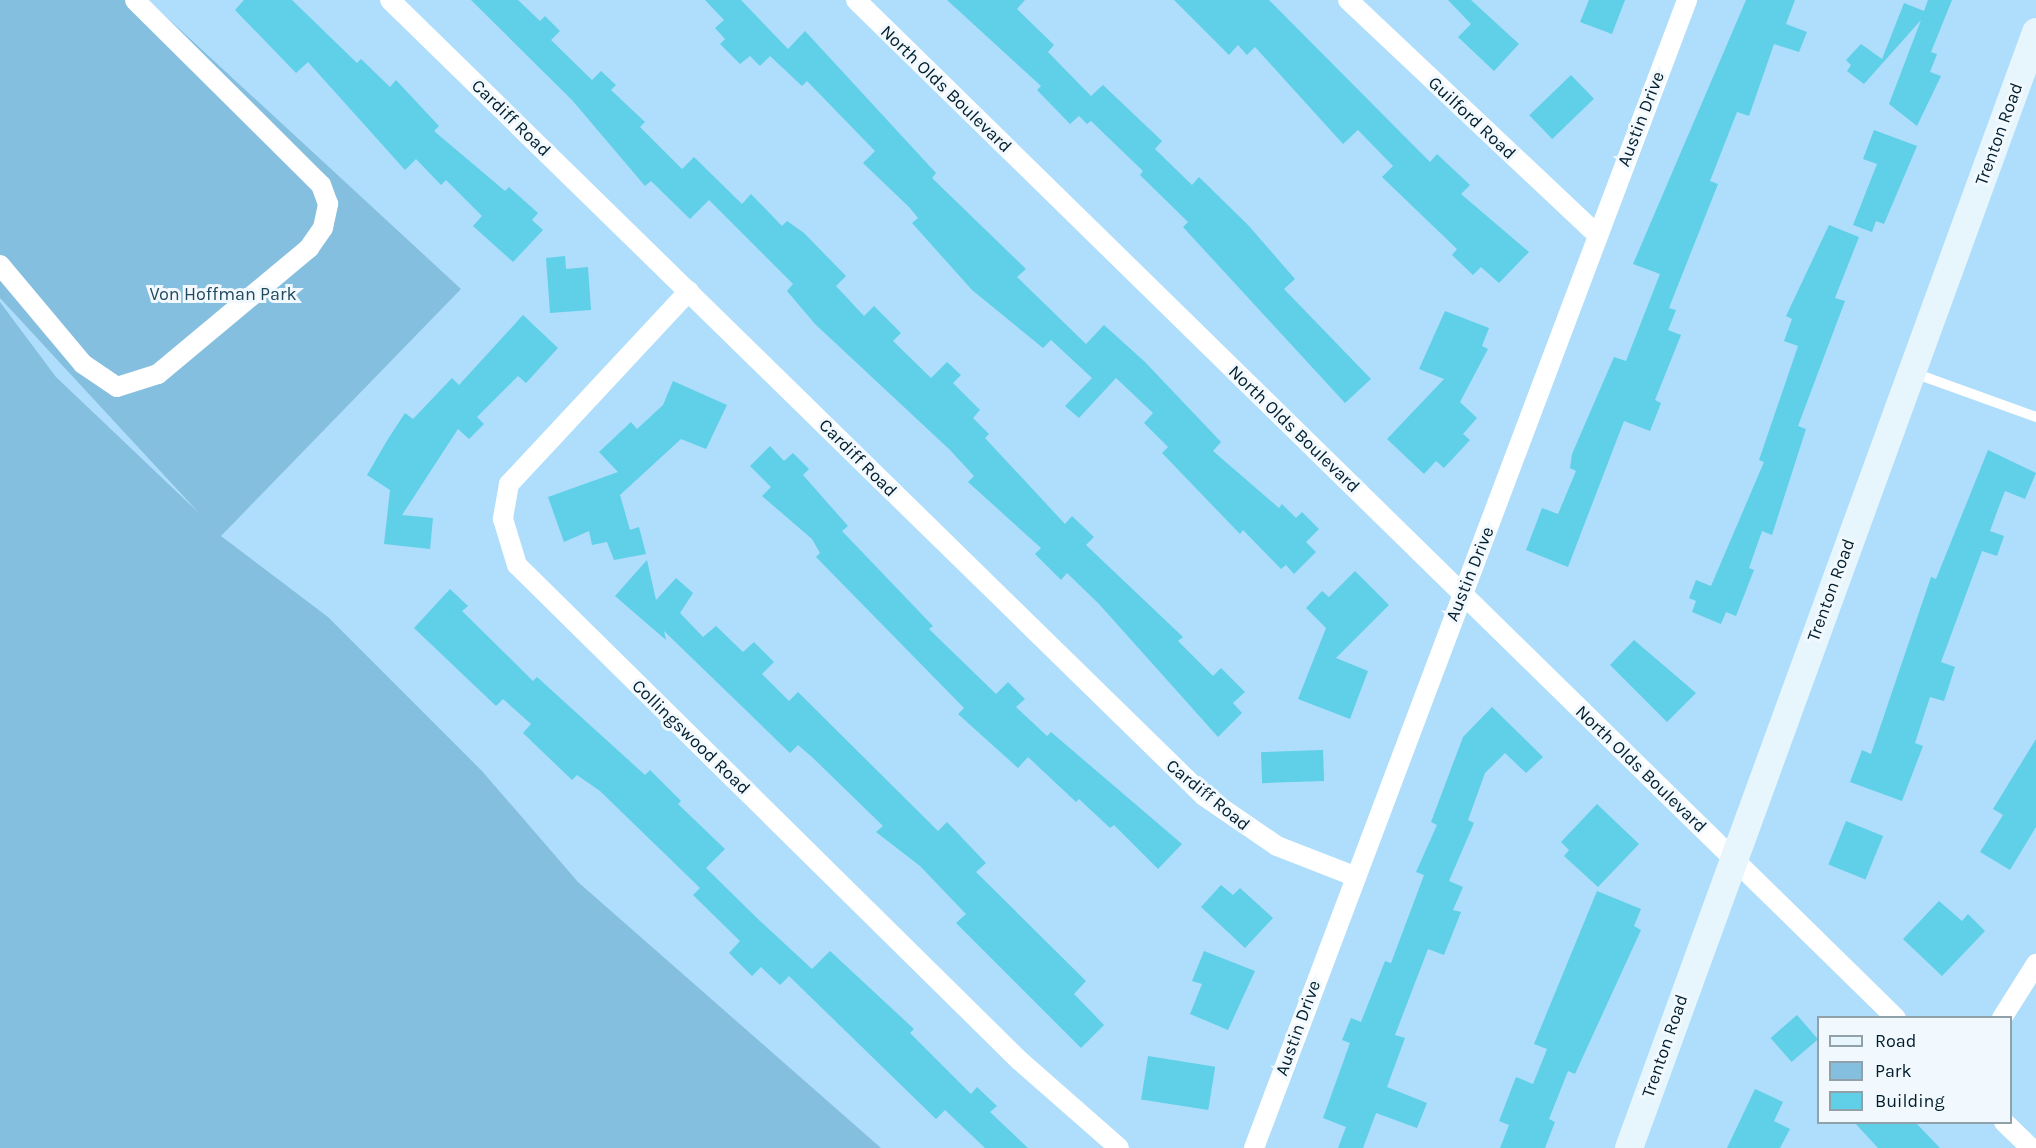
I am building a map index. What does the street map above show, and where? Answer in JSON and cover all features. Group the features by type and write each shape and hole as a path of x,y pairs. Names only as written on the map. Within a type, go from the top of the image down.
{"main road":[{"name":"Trenton Road","path":"1629,1148 1731,857 2036,32"}],"street":[{"path":"0,265 83,364 117,387 158,374 309,248 323,228 328,204 321,185 135,0"},
{"name":"Cardiff Road","path":"390,0 1204,796 1278,846 1354,876"},
{"name":"North Olds Boulevard","path":"856,0 1895,1016"},
{"name":"Guilford Road","path":"1348,0 1597,235"},
{"name":"Austin Drive","path":"1254,1148 1354,876 1687,0"},
{"name":"Collingswood Road","path":"690,291 509,484 503,519 517,565 1019,1060 1119,1148"},
{"path":"2003,1016 2036,964"},
{"path":"2006,1124 2031,1148"}],"lane":[{"path":"1911,372 2036,417"}],"green space":[{"name":"Von Hoffman Park","path":"0,0 148,0 461,289 221,536 328,617 482,771 578,882 881,1148 0,1148 0,302 56,377 199,513 0,298"}],"building":[{"path":"244,0 292,0 357,63 361,59 390,87 396,80 439,126 434,131 505,191 509,187 538,213 532,220 543,230 513,262 473,226 482,216 446,180 441,185 416,159 405,170 308,62 296,73 235,10"},
{"path":"471,0 518,0 540,21 545,16 560,31 551,40 592,80 601,71 616,85 611,90 645,122 640,127 682,169 694,157 742,204 751,194 782,226 787,221 804,233 846,276 836,286 864,316 874,306 901,333 893,341 931,378 947,362 961,375 953,383 980,410 973,418 989,434 985,438 1065,524 1072,516 1094,537 1086,545 1183,637 1178,641 1213,676 1221,668 1245,692 1233,703 1242,713 1218,737 1099,604 1067,573 1061,580 1035,554 1041,548 968,482 974,476 950,450 815,324 787,291 793,284 709,200 690,219 651,181 645,186 572,100"},
{"path":"705,0 741,0 788,49 805,31 936,173 932,178 1026,269 1017,277 1086,344 1104,325 1145,362 1221,442 1213,451 1279,508 1282,504 1296,518 1302,512 1319,529 1306,542 1316,552 1294,574 1286,565 1281,569 1243,530 1240,534 1162,453 1168,447 1144,423 1153,413 1116,378 1079,418 1065,406 1092,378 1051,340 1043,348 972,290 912,223 918,218 909,207 863,163 875,151 807,81 802,86 770,56 760,66 750,56 740,64 720,44 725,39 715,28 724,20"},
{"path":"947,0 1025,0 1017,9 1054,45 1048,52 1091,96 1103,85 1162,141 1155,149 1192,185 1199,177 1248,225 1295,279 1284,289 1371,379 1345,403 1183,227 1188,222 1140,175 1143,171 1091,121 1087,124 1079,116 1070,124 1037,90 1041,86"},
{"path":"1174,0 1269,0 1430,162 1437,154 1470,185 1461,194 1529,252 1499,283 1481,267 1473,275 1452,255 1457,249 1382,177 1393,166 1358,130 1343,144 1255,47 1247,55 1238,45 1229,55"},
{"path":"1448,0 1471,0 1519,44 1494,71 1458,37 1471,24"},
{"path":"1589,0 1625,0 1612,34 1580,22"},
{"path":"1746,0 1795,0 1786,24 1807,32 1799,52 1774,44 1749,116 1737,112 1710,181 1718,184 1669,308 1676,310 1668,330 1681,335 1655,400 1661,403 1650,431 1624,421 1568,567 1526,550 1542,508 1558,514 1576,471 1570,468 1572,454 1614,357 1626,361 1660,274 1633,264"},
{"path":"1928,0 1952,0 1931,52 1937,54 1930,72 1941,76 1917,126 1889,104 1921,20 1864,84 1847,71 1851,65 1846,60 1861,44 1882,59 1904,3 1924,11"},
{"path":"1571,75 1594,99 1552,139 1529,115"},
{"path":"1874,130 1917,146 1884,224 1876,221 1872,232 1853,225 1877,164 1863,159"},
{"path":"1829,225 1859,237 1835,298 1845,301 1798,426 1806,429 1772,535 1762,531 1749,568 1754,570 1736,616 1726,612 1721,624 1692,612 1696,601 1689,598 1696,580 1711,586 1764,462 1759,460 1798,346 1784,341 1792,319 1786,316"},
{"path":"565,256 566,269 588,267 591,310 550,313 546,258"},
{"path":"1445,311 1489,328 1482,346 1488,349 1460,402 1477,418 1463,434 1470,440 1444,468 1436,461 1424,474 1387,439 1444,379 1419,369"},
{"path":"523,315 558,348 526,383 518,376 477,417 484,424 469,439 458,429 402,515 433,518 430,549 384,544 390,490 367,475 388,439 405,413 413,419 452,378 459,385"},
{"path":"673,381 727,405 706,449 681,439 620,495 630,530 639,527 646,554 614,560 607,542 592,545 589,531 564,542 548,497 618,472 599,452 631,422 637,429 663,405"},
{"path":"770,446 784,461 793,453 809,469 803,475 848,526 842,531 933,626 929,629 996,694 1008,682 1025,699 1016,707 1047,736 1051,732 1182,844 1158,869 1114,825 1110,828 1079,799 1076,802 1028,757 1018,768 958,714 964,708 816,557 820,553 812,539 762,496 771,487 750,466"},
{"path":"1988,450 2036,473 2025,499 2005,491 1990,531 2004,536 1997,556 1982,551 1941,662 1955,667 1944,701 1930,697 1915,743 1923,746 1902,801 1850,782 1862,750 1871,754 1931,577 1936,579"},
{"path":"647,560 656,600 676,578 693,593 680,613 703,637 716,626 743,652 754,642 774,662 762,674 789,701 798,692 938,831 947,822 986,863 976,872 1086,981 1074,994 1104,1025 1081,1048 956,923 966,914 920,866 876,832 883,826 812,757 798,745 790,753 664,631 666,640 615,596"},
{"path":"1355,571 1389,605 1336,658 1368,671 1350,719 1298,699 1326,628 1306,608 1322,591 1329,597"},
{"path":"450,589 468,606 462,611 533,681 537,677 645,775 650,770 681,801 678,804 725,849 706,868 760,921 812,969 830,951 914,1029 910,1033 971,1094 977,1087 997,1106 990,1112 1028,1148 985,1148 945,1110 936,1119 789,976 780,985 761,967 752,976 729,953 740,941 693,895 700,888 600,791 577,775 572,780 523,733 531,724 503,699 496,706 414,628"},
{"path":"1634,640 1696,693 1667,722 1610,665"},
{"path":"1492,707 1543,757 1526,773 1505,753 1485,773 1468,820 1474,823 1449,881 1463,887 1453,910 1461,912 1444,955 1428,949 1395,1035 1405,1038 1387,1087 1427,1103 1417,1128 1376,1113 1363,1148 1338,1148 1346,1127 1323,1118 1350,1043 1342,1040 1351,1018 1361,1022 1385,961 1391,963 1424,875 1416,872 1437,825 1431,822 1463,737"},
{"path":"2036,739 2036,827 2010,870 1980,852 2003,815 1993,809"},
{"path":"1323,750 1324,781 1262,783 1261,752"},
{"path":"1597,804 1639,844 1598,887 1564,856 1569,850 1561,842"},
{"path":"1846,821 1883,836 1865,880 1828,865"},
{"path":"1221,885 1233,895 1240,888 1273,918 1245,948 1201,907"},
{"path":"1597,891 1641,909 1634,926 1641,930 1575,1074 1568,1071 1549,1119 1555,1122 1545,1148 1500,1148 1509,1125 1499,1121 1516,1077 1533,1084 1547,1049 1534,1044"},
{"path":"1939,901 1962,921 1968,914 1985,931 1942,976 1903,939"},
{"path":"1204,951 1255,971 1228,1030 1190,1014 1202,984 1192,981"},
{"path":"1797,1015 1817,1040 1792,1062 1771,1038"},
{"path":"1148,1056 1215,1067 1208,1110 1141,1099"},
{"path":"1755,1089 1783,1102 1774,1121 1790,1129 1780,1148 1727,1148"},
{"path":"1856,1124 1917,1124 1940,1148 1878,1148"}]}
